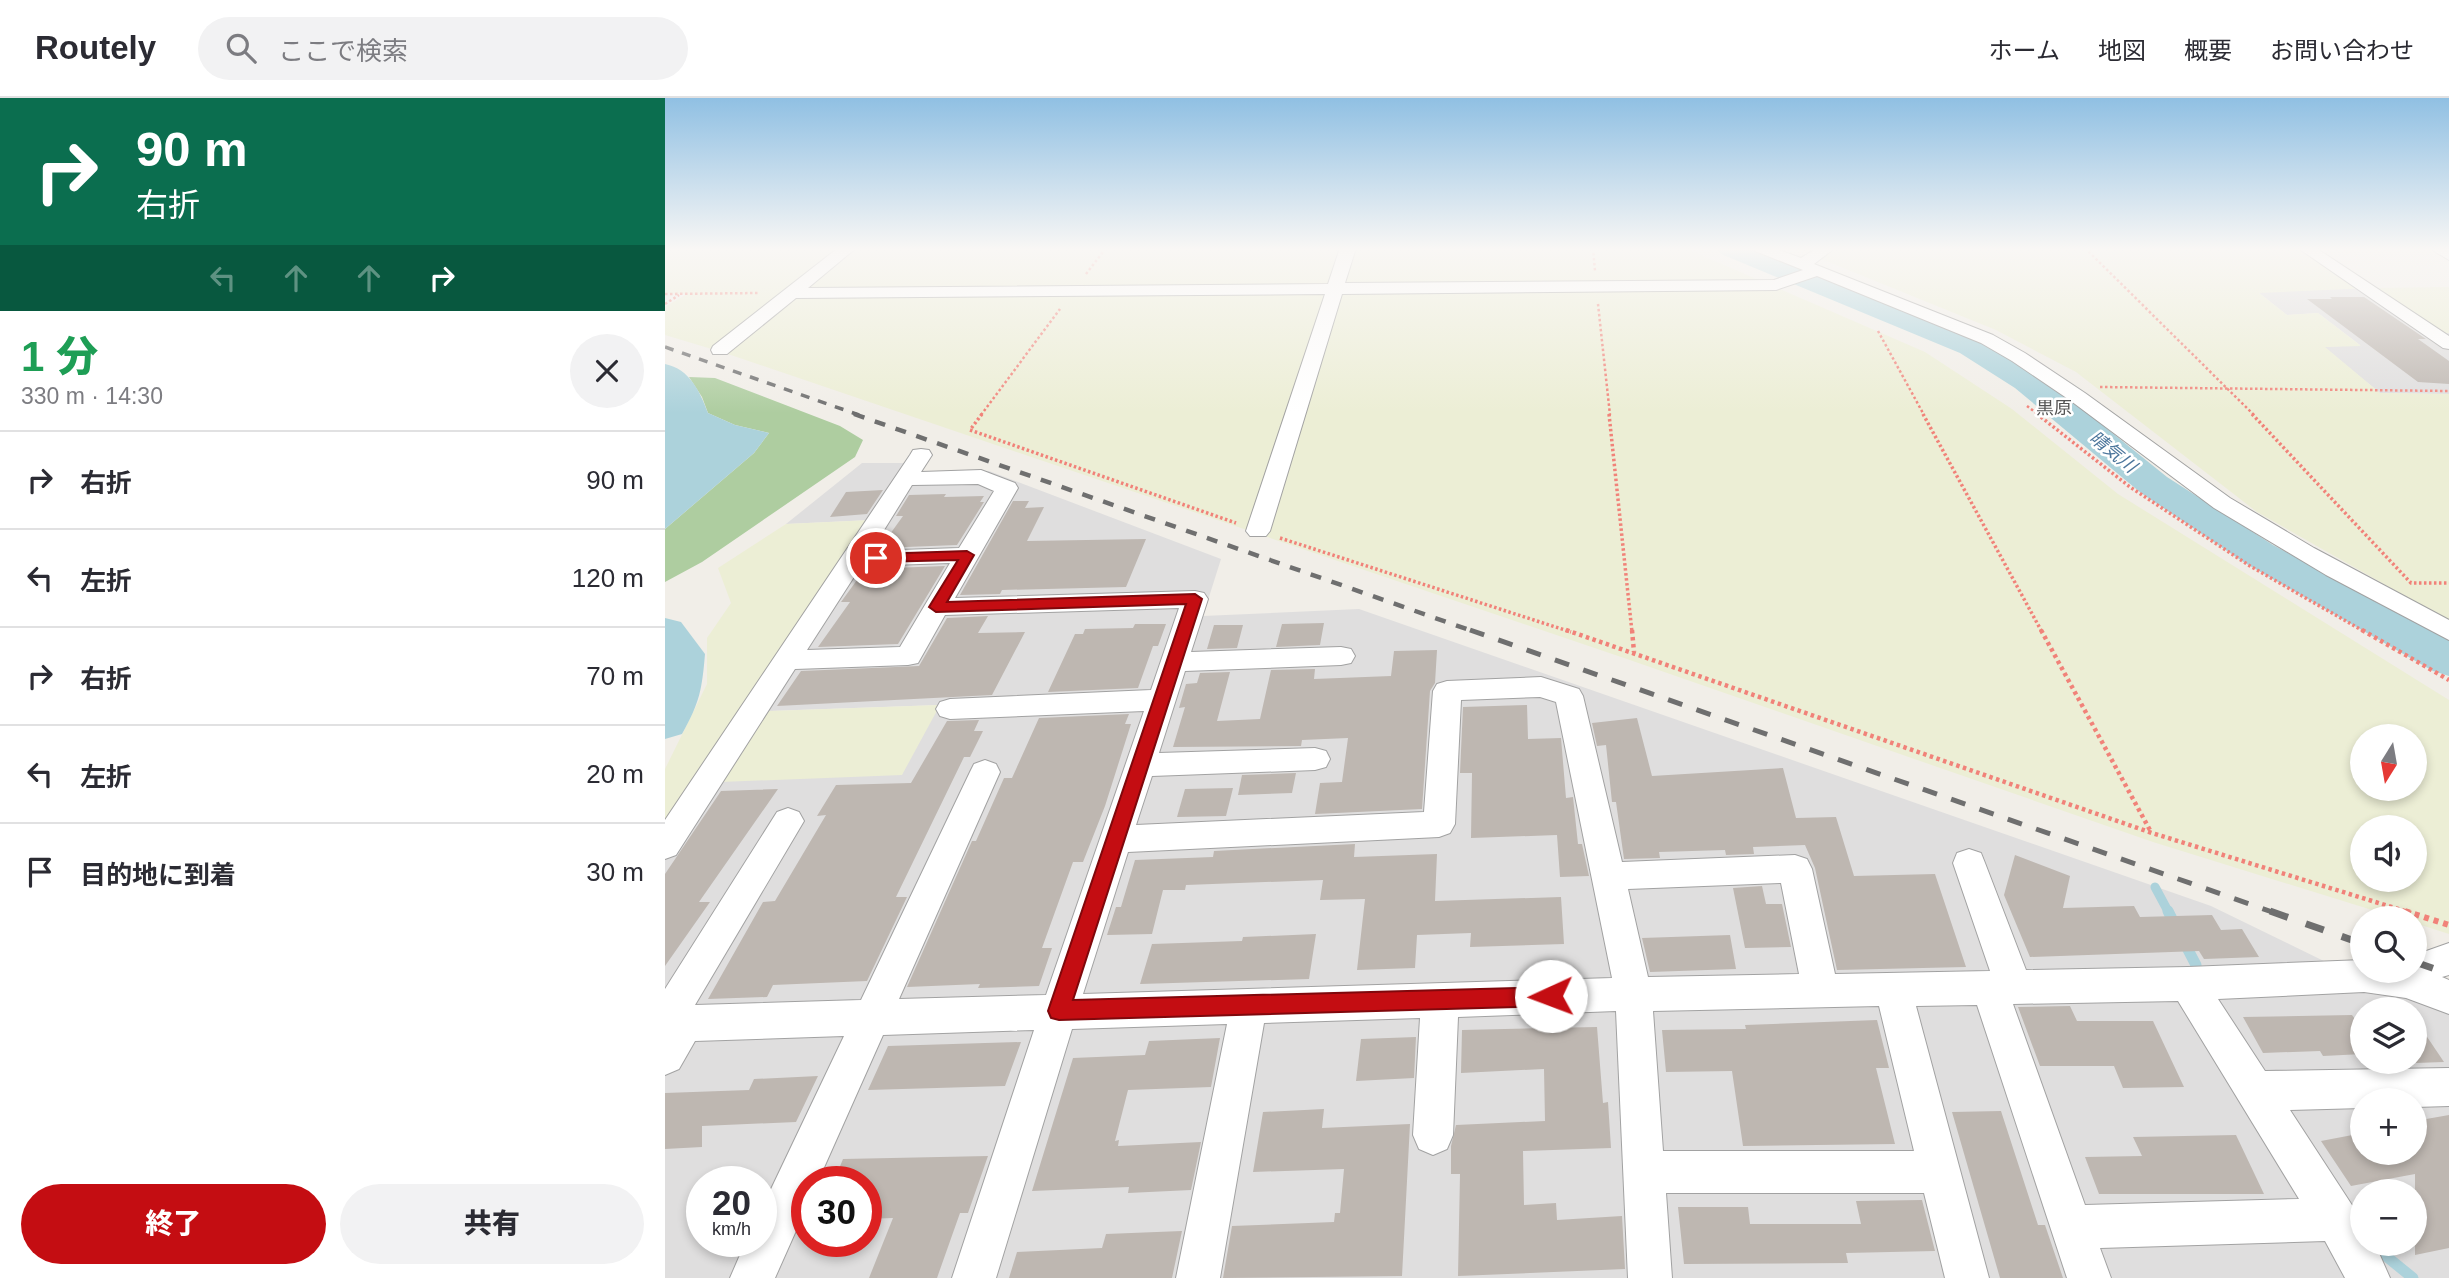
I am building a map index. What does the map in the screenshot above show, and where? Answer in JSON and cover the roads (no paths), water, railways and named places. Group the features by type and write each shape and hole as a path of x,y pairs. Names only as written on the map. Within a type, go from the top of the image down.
{"street":[{"path":"720,350 779,303"},
{"path":"1258,531 1331,303"},
{"path":"1896,303 1987,339 2071,390 2157,457 2222,503 2449,631"},
{"path":"2391,303 2446,339"},
{"path":"665,846 921,455"},
{"path":"787,660 908,656 1007,488 981,477 905,479"},
{"path":"853,559 967,555"},
{"path":"936,607 1195,599 974,1278"},
{"path":"1174,662 1341,656"},
{"path":"1115,839 1439,824 1447,691 1541,687 1569,696 1634,994 1650,1278"},
{"path":"950,709 1161,700"},
{"path":"1140,765 1315,759"},
{"path":"753,1278 985,772"},
{"path":"665,1056 672,1023 788,821"},
{"path":"1969,863 2001,986 2089,1278"},
{"path":"1610,876 1795,869 1820,990"},
{"path":"2427,968 2449,959"},
{"path":"672,1023 1634,994 2188,984 2350,977"},
{"path":"2411,983 2449,997"},
{"path":"2188,984 2349,1240 2368,1278"},
{"path":"1893,988 1967,1278"},
{"path":"1433,1135 1440,1000"},
{"path":"1199,1278 1249,1005"},
{"path":"2255,1091 2449,1087"},
{"path":"1644,1172 1938,1172"},
{"path":"2072,1227 2334,1219"}],"water":[{"path":"665,364 681,371 693,382 708,413 735,425 769,433 754,453 665,529"}],"waterway":[{"name":"晴気川","path":"1865,303 1971,346 2027,381 2154,485 2259,554 2449,660"},
{"path":"665,633 682,654 678,693 665,721"},
{"path":"2155,887 2169,913"},
{"path":"2169,913 2175,925"},
{"path":"2184,942 2196,965"},
{"path":"2386,1256 2413,1278"}],"railway":[{"path":"665,347 859,415"},
{"path":"854,414 1475,632"},
{"path":"1470,630 2275,913"},
{"path":"2270,911 2350,939"},
{"path":"2427,966 2449,974"}],"district":[{"name":"黒原","path":"2054,408"}]}
